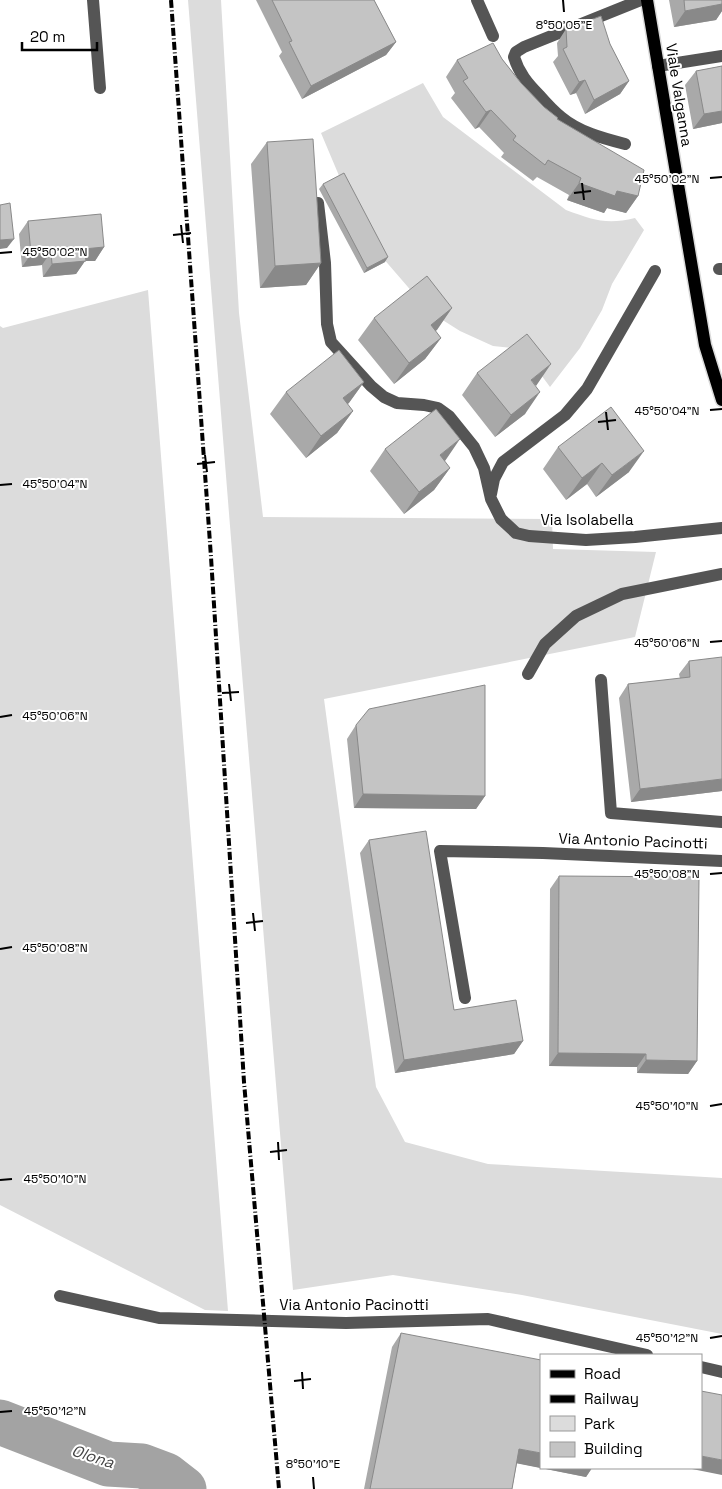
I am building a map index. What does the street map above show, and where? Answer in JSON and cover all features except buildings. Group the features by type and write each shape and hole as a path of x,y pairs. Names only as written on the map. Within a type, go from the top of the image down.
{"main road":[{"name":"Viale Valganna","path":"647,0 705,345 722,400"}],"street":[{"path":"93,0 100,88"},
{"path":"477,0 493,36"},
{"path":"625,144 598,137 578,129 561,118 529,86 518,70 514,57 516,52 524,47 641,0"},
{"path":"658,66 722,56"},
{"name":"Via Isolabella","path":"318,203 325,263 327,324 331,342 371,386 384,397 397,403 438,408 449,416 474,446 484,468 490,499 500,519 516,533 529,536 586,540 722,528"},
{"path":"490,499 494,479 503,462 565,415 587,389 655,271"},
{"path":"528,674 546,644 576,616 622,594 722,574"},
{"path":"601,680 611,813 722,822"},
{"name":"Via Antonio Pacinotti","path":"464,998 440,851 543,853 722,861"},
{"name":"Via Antonio Pacinotti","path":"60,1296 159,1318 346,1323 488,1319 643,1354"},
{"path":"702,1368 722,1372"}],"green space":[{"path":"188,0 221,0 239,313 263,517 552,519 553,549 656,552 635,637 324,699 376,1087 405,1142 488,1164 722,1178 722,1334 522,1295 393,1275 293,1290"},
{"path":"423,83 443,117 566,210 608,221 635,218 644,230 612,284 602,310 580,348 550,387 522,349 493,346 460,331 441,319 414,294 382,257 340,178 321,133"},
{"path":"148,290 228,1311 205,1310 0,1205 0,326 3,328"}],"waterway":[{"name":"Olona","path":"0,1422 108,1464 142,1466 166,1475 184,1489"}],"railway":[{"path":"171,0 211,557 244,1082 279,1489"}]}
